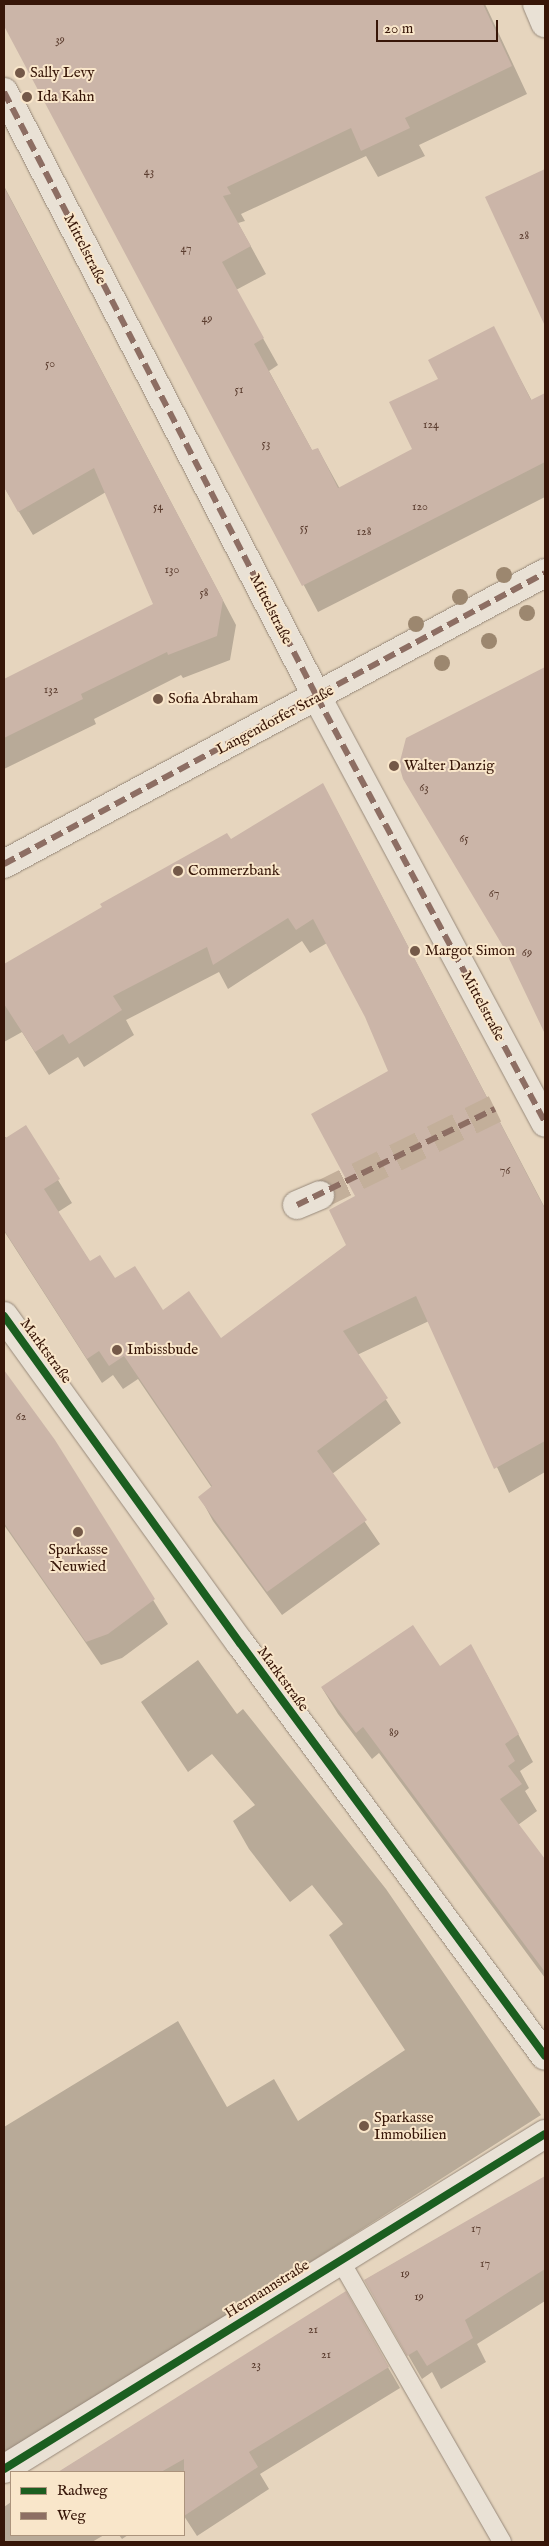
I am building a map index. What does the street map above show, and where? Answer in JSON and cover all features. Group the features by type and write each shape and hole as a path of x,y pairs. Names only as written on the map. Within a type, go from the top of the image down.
{"street":[{"path":"537,4 545,23"},
{"name":"Mittelstraße","path":"4,92 317,697 545,1123"},
{"name":"Langendorfer Straße","path":"4,864 545,573"},
{"name":"Marktstraße","path":"4,1316 240,1643 545,2056"},
{"name":"Hermannstraße","path":"4,2469 545,2134"}],"lane":[{"path":"340,2260 484,2514 502,2542"}],"building":[{"path":"4,4 483,4 512,66 405,118 410,128 361,151 351,128 227,187 231,194 223,196 251,246 222,262 264,338 254,344 312,450 318,448 338,488 412,449 389,402 438,379 428,360 494,326 531,400 545,393 545,462 302,586 4,26"},
{"path":"545,169 545,326 485,197"},
{"path":"4,187 223,600 217,636 168,655 167,652 81,694 83,699 4,738 4,679 153,604 94,468 18,512 4,487"},
{"path":"545,667 545,1034 504,948 403,779 399,765 406,738"},
{"path":"323,783 545,1209 545,1441 494,1469 416,1296 343,1331 388,1398 317,1451 367,1520 267,1592 198,1497 212,1486 124,1356 109,1366 99,1351 87,1359 4,1230 4,1139 26,1125 60,1179 44,1189 90,1261 100,1255 115,1278 135,1266 163,1310 189,1291 221,1338 346,1245 329,1210 355,1196 311,1114 388,1071 365,1017 313,919 296,930 288,918 213,965 207,947 113,996 122,1010 69,1044 63,1034 35,1052 4,1004 4,964 102,907 100,904 227,833 231,839"},
{"path":"4,1370 55,1440 155,1599 108,1634 86,1642 4,1523"},
{"path":"413,1625 440,1666 471,1644 519,1734 505,1744 515,1761 508,1766 522,1784 500,1799 545,1859 545,1972 363,1727 356,1733 321,1687"},
{"path":"545,2176 545,2269 465,2320 473,2338 427,2366 417,2350 407,2356 364,2280"},
{"path":"346,2291 389,2367 249,2452 258,2467 185,2515 184,2459 163,2471 60,2471"}],"tunnel":[{"path":"320,1195 495,1109"}],"marked path":[{"path":"4,92 317,697 545,1123"},
{"path":"4,864 545,573"},
{"path":"297,1205 495,1109"}],"cycle path":[{"path":"4,1316 240,1643 545,2056"},
{"path":"4,2469 545,2134"}],"place":[{"name":"Sally Levy","path":"20,73"},
{"name":"Ida Kahn","path":"27,97"},
{"name":"Sofia Abraham","path":"158,699"},
{"name":"Walter Danzig","path":"394,766"},
{"name":"Commerzbank","path":"178,871"},
{"name":"Margot Simon","path":"415,951"},
{"name":"Imbissbude","path":"117,1350"},
{"name":"Sparkasse Neuwied","path":"78,1532"},
{"name":"Sparkasse Immobilien","path":"364,2126"}]}
